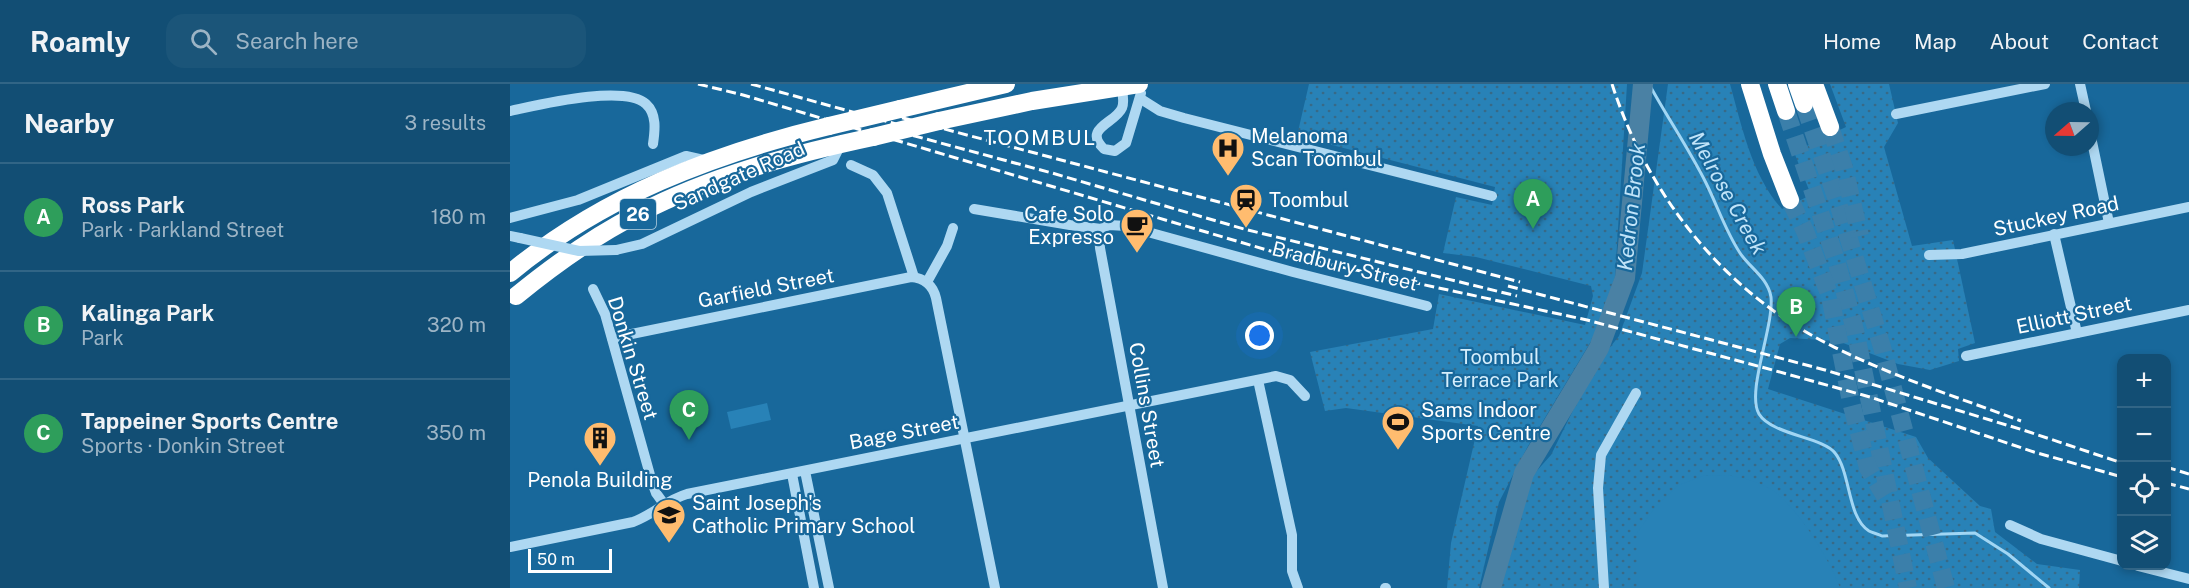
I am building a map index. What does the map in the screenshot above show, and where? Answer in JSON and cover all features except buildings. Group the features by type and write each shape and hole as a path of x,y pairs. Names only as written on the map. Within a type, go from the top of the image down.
{"highway":[{"name":"Sandgate Road","path":"510,273 557,237 603,209 650,184 709,161 789,136 1006,84"},
{"path":"1750,84 1768,144 1790,200"},
{"path":"1777,84 1786,111"},
{"path":"1797,84 1804,104"},
{"path":"1814,84 1830,127"},
{"name":"Sandgate Road","path":"516,296 588,242 655,206 703,186 776,161 1023,103 1133,88"}],"street":[{"path":"1896,114 2045,84"},
{"path":"2080,84 2084,102"},
{"path":"1133,88 1160,111"},
{"path":"1133,88 1134,115 1129,136 1123,146 1115,151 1104,149 1097,136 1101,126 1116,116 1133,88"},
{"path":"510,111 596,93 635,97 644,101 651,111 655,131 653,144"},
{"path":"1134,115 1160,111 1249,136 1492,196"},
{"name":"Sandgate Road","path":"515,237 579,250 616,250 642,244 751,192 833,160 841,144"},
{"name":"Sandgate Road","path":"510,218 578,200 686,156 709,161"},
{"path":"2095,156 2109,223"},
{"path":"850,165 873,175 887,193 914,278"},
{"name":"Stuckey Road","path":"1929,255 1962,254 2189,207"},
{"name":"Bradbury Street","path":"974,209 1101,229 1109,225 1126,226 1427,306"},
{"path":"954,228 927,282 936,298 995,588"},
{"name":"Collins Street","path":"1101,229 1100,248 1163,588"},
{"path":"2054,234 2077,333"},
{"name":"Garfield Street","path":"612,338 914,278 927,282"},
{"name":"Donkin Street","path":"593,289 603,308 652,482 664,504"},
{"name":"Elliott Street","path":"1966,356 2189,310"},
{"name":"Bage Street","path":"510,547 633,522 687,494 1276,376 1284,377 1298,387 1305,396"},
{"path":"1258,380 1292,535 1292,571 1298,588"},
{"path":"1604,588 1598,488 1601,455 1636,393"},
{"path":"805,471 829,588"},
{"path":"792,474 814,588"},
{"path":"2010,525 2041,539 2117,560"},
{"path":"2154,570 2189,579"}],"green space":[{"name":"Toombul Terrace Park","path":"1309,84 1627,84 1615,277 1596,333 1528,446 1499,502 1479,588 1447,588 1451,543 1478,426 1346,408 1325,411 1310,352 1433,329 1439,294 1585,325 1593,296 1591,286 1476,257 1443,253 1456,197 1492,205 1495,187 1297,136"},
{"path":"1668,84 1730,84 1749,150 1763,182 1782,209 1811,195 1794,152 1846,127 1830,84 1889,84 1898,123 1884,147 1912,246 1953,240 1975,343 1958,349 1959,361 1930,370 1898,364 1838,341 1790,338 1780,344 1768,389 1916,437 1928,458 1980,506 1991,509 1995,532 2037,564 2080,570 2079,588 1499,588 1525,484 1551,455 1595,366 1619,336 1642,273"},
{"path":"767,403 771,420 731,429 727,412"},
{"path":"1727,475 1764,486 1784,500 1813,536 1840,588 1637,588 1637,533 1656,506 1679,485 1703,476"}],"waterway":[{"name":"Kedron Brook","path":"1491,588 1524,473 1599,348 1625,278 1643,84"},
{"name":"Melrose Creek","path":"1649,84 1699,170 1735,245 1769,290 1771,310 1756,391 1759,414 1775,427 1820,443 1835,453 1844,472 1857,516 1869,531 1882,536 1975,533 2008,554 2049,588"}],"tunnel":[{"path":"1804,104 1837,200 1882,347 1946,588"},
{"path":"1786,111 1836,260 1855,330 1908,588"},
{"path":"1830,127 1844,168 1860,236"},
{"path":"1790,200 1805,231 1830,296 1851,402 1868,468 1885,496"}],"railway":[{"path":"698,84 743,95 1277,253 1587,320 1776,371 1870,397 2034,452 2117,476"},
{"path":"751,84 896,124"},
{"path":"1612,84 1627,125 1646,165 1669,202 1695,237 1724,269 1756,298 1792,323 1853,356 1924,386 2021,421"},
{"path":"888,114 1520,282"},
{"path":"885,128 1052,173 1244,229 1517,296"},
{"path":"1508,286 1825,370 2023,430 2119,462"},
{"path":"2171,469 2189,474"},
{"path":"2171,484 2189,489"}],"place":[{"name":"Melanoma Scan Toombul","path":"1228,177"},
{"name":"Toombul","path":"1246,229"},
{"name":"Ross Park","path":"1533,229"},
{"name":"Cafe Solo Expresso","path":"1137,254"},
{"name":"Kalinga Park","path":"1796,337"},
{"name":"Tappeiner Sports Centre","path":"689,440"},
{"name":"Sams Indoor Sports Centre","path":"1398,451"},
{"name":"Penola Building","path":"600,467"},
{"name":"Saint Joseph's Catholic Primary School","path":"669,544"}],"district":[{"name":"TOOMBUL","path":"1040,137"}]}
